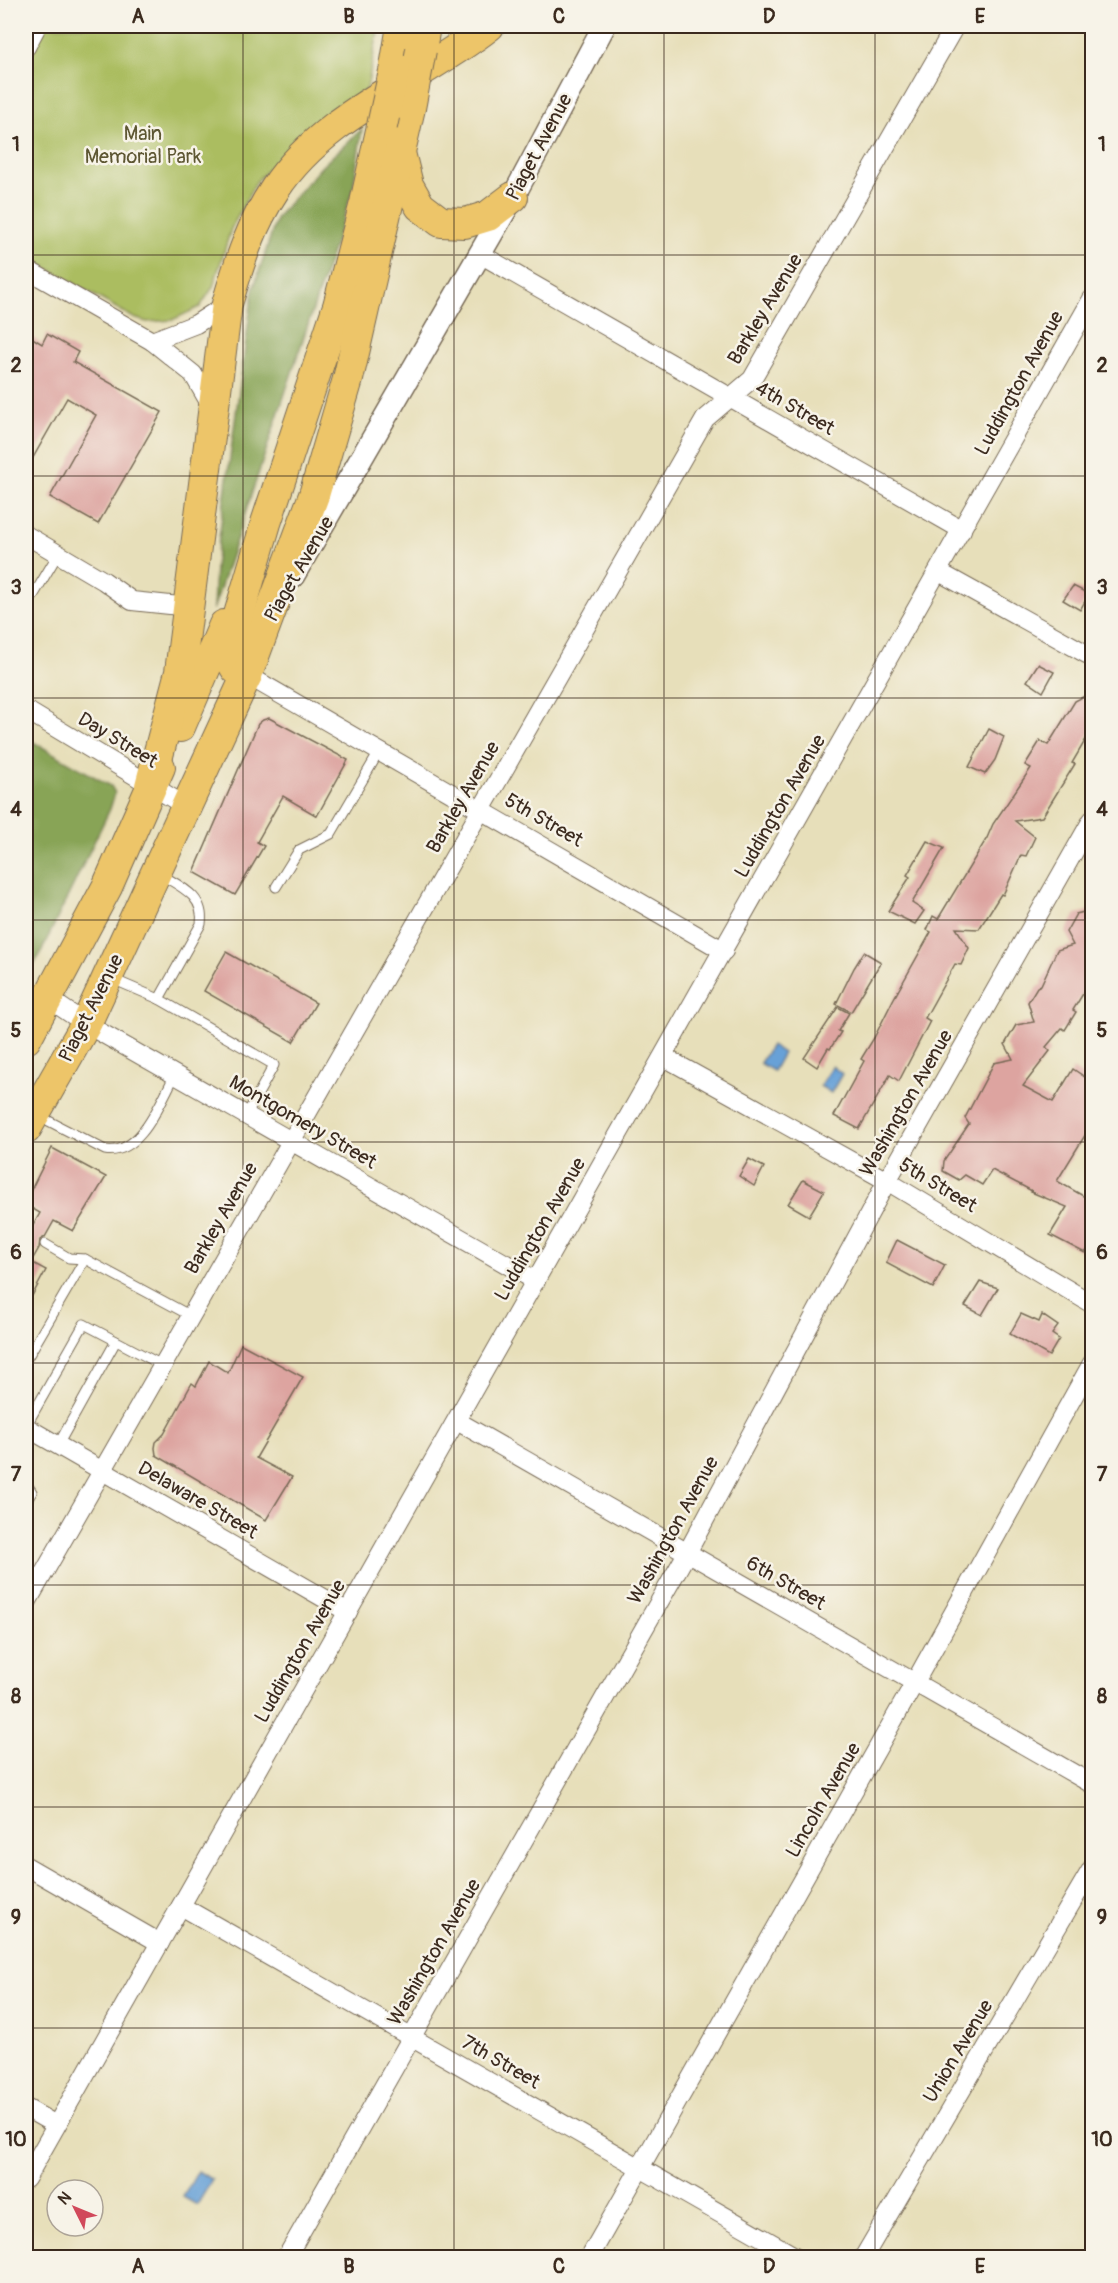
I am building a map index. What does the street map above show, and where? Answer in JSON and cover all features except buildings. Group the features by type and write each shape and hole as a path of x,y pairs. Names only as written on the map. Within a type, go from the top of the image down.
{"highway":[{"path":"247,675 236,669 229,657 233,635 266,523 338,306 365,203 402,26"},
{"path":"150,786 180,672 228,304 244,248 261,213 290,169 317,142 343,122 489,26"},
{"path":"228,304 250,278 270,218 310,166 337,144 513,26"},
{"path":"271,610 314,495 345,390 400,155 423,38"},
{"path":"400,155 408,185 420,206 441,222 465,223 488,216 513,197"},
{"name":"Piaget Avenue","path":"26,1040 42,1004 107,886 150,786 189,711 266,523"},
{"name":"Piaget Avenue","path":"30,1121 86,1024 247,675 271,610"}],"street":[{"path":"26,47 37,26"},
{"name":"Piaget Avenue","path":"271,610 302,564 513,197 604,26"},
{"name":"Barkley Avenue","path":"26,1604 705,420 752,379 955,26"},
{"name":"4th Street","path":"480,254 962,530"},
{"path":"26,268 152,341 193,374 213,409"},
{"name":"Luddington Avenue","path":"26,2179 1092,299"},
{"path":"152,341 196,324 228,304"},
{"path":"26,535 104,581 132,601 189,607"},
{"path":"939,572 1092,657"},
{"name":"5th Street","path":"247,675 724,951"},
{"name":"Day Street","path":"26,710 187,807"},
{"name":"Washington Avenue","path":"286,2258 687,1552 887,1181 1092,820"},
{"name":"Montgomery Street","path":"42,1004 86,1024 536,1281"},
{"name":"5th Street","path":"664,1057 887,1181 1092,1304"},
{"name":"Lincoln Avenue","path":"589,2258 915,1682 1092,1363"},
{"name":"6th Street","path":"457,1421 1092,1784"},
{"name":"Delaware Street","path":"26,1426 348,1612"},
{"path":"26,1866 160,1943"},
{"name":"Union Avenue","path":"863,2258 1092,1868"},
{"name":"7th Street","path":"181,1906 798,2258"},
{"path":"26,2108 56,2125"}],"lane":[{"path":"26,608 58,554"},
{"path":"276,886 299,850 331,834 379,752"},
{"path":"156,872 193,894 202,915 201,924 159,999"},
{"path":"107,977 159,999 274,1065 246,1116"},
{"path":"30,1121 105,1150 114,1152 126,1149 139,1139 175,1075"},
{"path":"45,1244 69,1258 85,1259 191,1316"},
{"path":"26,1360 85,1259"},
{"path":"26,1426 84,1324 162,1365"},
{"path":"58,1445 116,1341"},
{"path":"26,1483 32,1492 26,1502"}],"green space":[{"name":"Main Memorial Park","path":"26,26 379,26 367,89 296,139 256,182 231,229 213,287 200,307 172,320 147,322 134,318 26,256"},
{"path":"362,129 353,189 213,610 215,567 253,290 277,217 322,166"},
{"path":"26,738 111,786 115,793 110,809 26,979"}],"water":[{"path":"771,1045 783,1053 773,1071 760,1063"},
{"path":"832,1066 842,1074 831,1093 820,1086"},
{"path":"198,2171 212,2180 197,2205 183,2197"}]}
